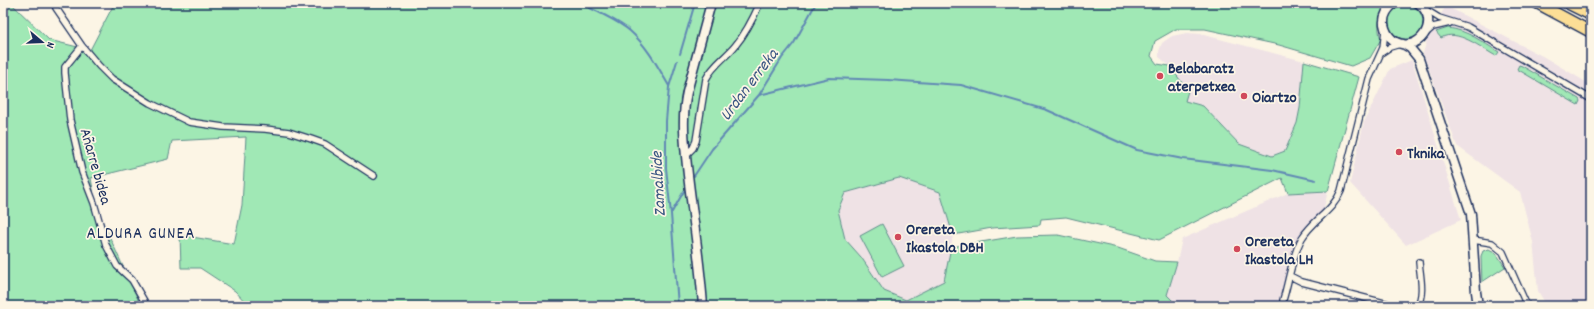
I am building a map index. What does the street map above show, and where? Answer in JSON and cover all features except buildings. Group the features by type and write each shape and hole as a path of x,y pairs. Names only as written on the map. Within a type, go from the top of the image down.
{"highway":[{"path":"1537,3 1591,32"},
{"path":"1567,3 1591,15"}],"street":[{"path":"703,306 686,155 684,119 685,104 712,3"},
{"path":"686,155 693,148 696,141 706,79 710,71 744,35 760,3"},
{"path":"1283,306 1294,259 1303,237 1335,204 1338,198 1369,79 1380,55 1384,41 1386,14 1390,7 1395,3"},
{"path":"1418,3 1439,18 1468,27 1591,99"},
{"path":"1420,63 1420,50 1428,25 1425,7"},
{"path":"56,8 82,46 99,66 112,79 130,91 189,122 223,127 289,132 325,144 374,176"},
{"path":"1380,55 1390,47 1414,43 1424,36 1429,30 1439,25 1454,23"},
{"path":"1384,26 1392,38 1414,52 1420,63 1468,204 1471,214 1475,286 1478,306"},
{"name":"Añarre bidea","path":"82,46 66,67 65,73 70,120 82,172 94,203 106,245 117,266 132,280 147,306"},
{"path":"1473,240 1492,243 1503,252 1527,306"},
{"path":"1417,306 1420,302 1421,294 1419,262"},
{"path":"1290,276 1302,282 1396,306"}],"shaded area":[{"path":"1446,6 1544,57 1591,85 1591,306 1547,306 1538,291 1533,242 1520,192 1457,146 1423,53 1429,34"},
{"name":"Oiartzo","path":"1187,33 1200,34 1304,61 1300,108 1297,123 1285,151 1272,156 1239,144 1203,106 1185,101 1170,66 1159,57 1159,51 1162,43 1172,36"},
{"name":"Tknika","path":"1412,60 1461,220 1406,245 1350,183 1364,122 1390,69"},
{"name":"Orereta Ikastola DBH","path":"899,178 940,192 953,235 945,281 906,300 884,291 861,257 845,239 838,210 845,193"},
{"name":"Orereta Ikastola LH","path":"1328,191 1323,211 1307,225 1296,242 1280,306 1178,306 1167,295 1182,239 1288,193"}],"green space":[{"path":"3,3 11,3 49,40 90,50 114,4 102,3 1387,3 1382,12 1379,25 1381,39 1370,58 1351,66 1279,45 1205,29 1176,29 1155,41 1151,56 1157,64 1170,66 1188,91 1185,101 1203,106 1239,144 1272,156 1285,151 1297,123 1300,108 1304,61 1359,77 1328,191 1288,193 1282,178 1159,240 1066,217 1041,219 1040,225 992,228 953,235 940,192 899,178 845,193 838,210 845,239 861,257 884,291 906,300 944,281 951,247 1017,236 1058,235 1118,248 1155,261 1177,262 1167,295 1178,306 249,306 235,291 200,268 181,268 180,235 234,244 242,205 246,137 172,141 168,159 91,178 96,207 141,306 3,306"},
{"path":"1406,5 1418,10 1423,22 1418,34 1406,39 1394,34 1389,22 1394,10"},
{"path":"1448,28 1462,31 1499,52 1496,56 1469,40 1454,35 1441,38 1436,32"},
{"path":"1519,65 1579,99 1580,101 1578,105 1517,69"},
{"path":"882,224 904,266 882,277 860,236"},
{"path":"1489,249 1496,253 1505,267 1482,282 1481,256 1483,251"}],"waterway":[{"path":"578,3 613,20 630,31 647,50 669,86"},
{"name":"Zamalbide","path":"680,54 695,3"},
{"name":"Urdan erreka","path":"694,176 712,149 759,95 782,58 794,43 816,3"},
{"path":"1365,3 1372,7"},
{"name":"Zamalbide","path":"677,61 669,87 666,121 666,168 678,306"},
{"path":"759,95 829,78 961,85 1047,110 1137,150 1183,159 1272,170 1316,180"},
{"name":"Urdan erreka","path":"672,212 684,191"}],"place":[{"name":"Belabaratz aterpetxea","path":"1160,76"},
{"name":"Oiartzo","path":"1244,96"},
{"name":"Tknika","path":"1399,152"},
{"name":"Orereta Ikastola DBH","path":"898,237"},
{"name":"Orereta Ikastola LH","path":"1237,249"}],"district":[{"name":"ALDURA GUNEA","path":"141,232"}]}
